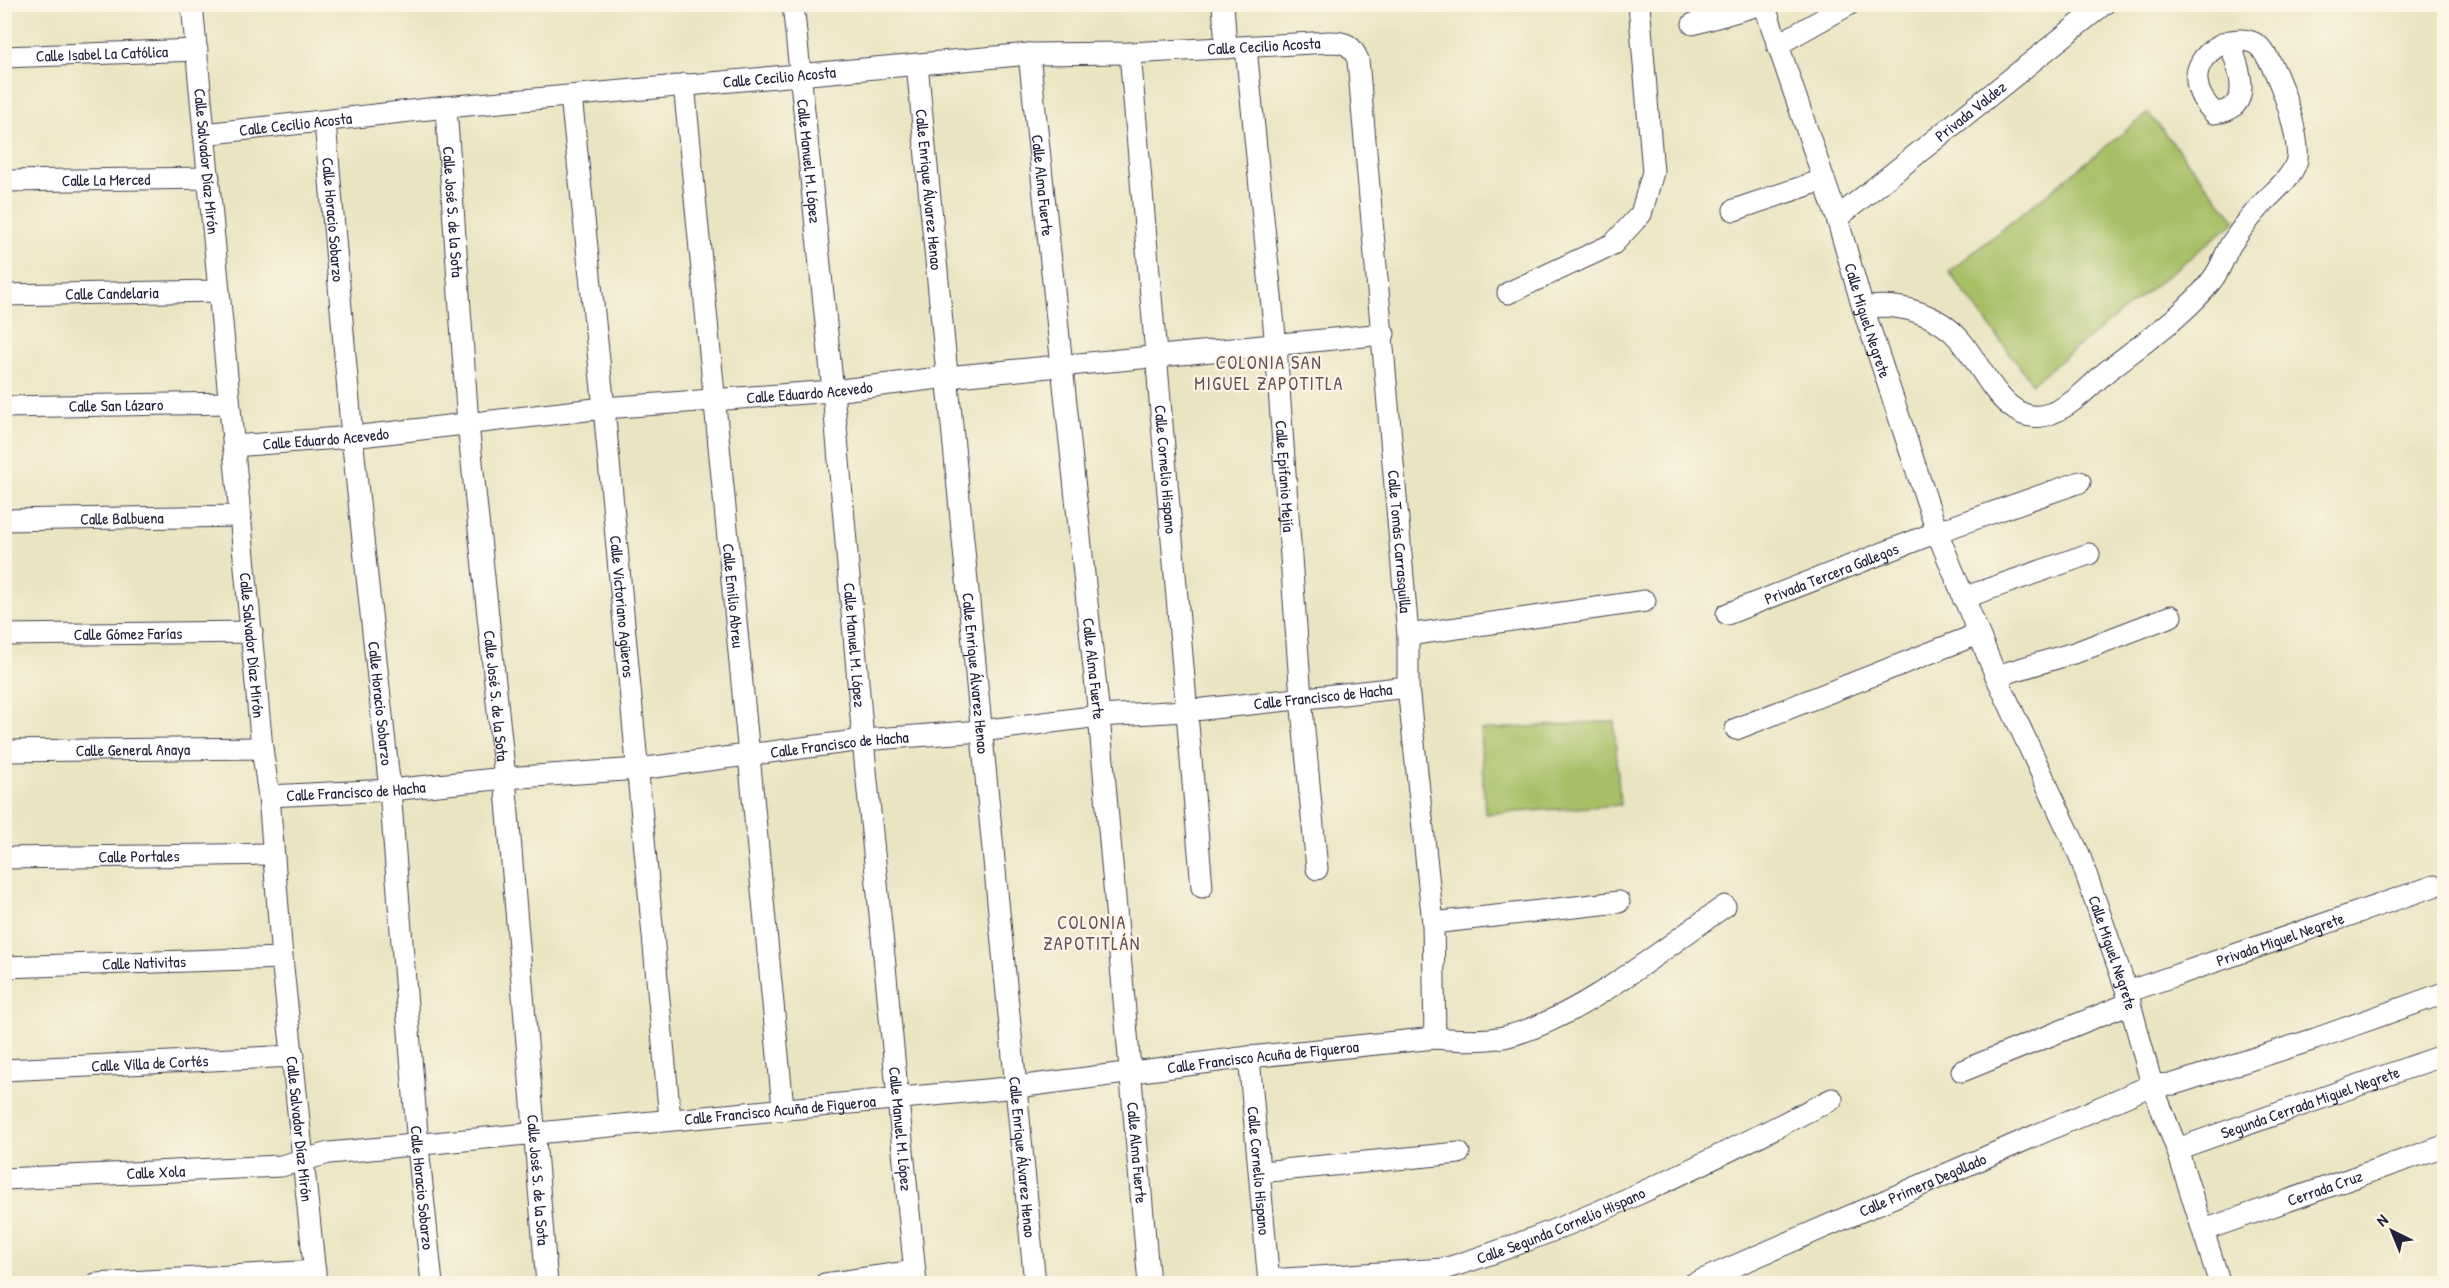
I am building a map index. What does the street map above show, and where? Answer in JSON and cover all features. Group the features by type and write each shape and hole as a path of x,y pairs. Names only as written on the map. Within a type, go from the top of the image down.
{"street":[{"name":"Calle Salvador Díaz Mirón","path":"192,4 262,748 269,796 282,958 316,1277"},
{"name":"Calle Manuel M. López","path":"793,4 833,391 863,740 915,1277"},
{"name":"Calle Epifanio Mejía","path":"1223,4 1236,48 1276,346 1301,698 1317,869"},
{"path":"1508,293 1614,244 1641,214 1653,172 1639,4"},
{"path":"1693,24 1763,4"},
{"name":"Calle Miguel Negrete","path":"1763,4 1837,218 1863,308 1937,532 1996,676 2079,854 2129,997 2152,1085 2177,1149 2220,1284"},
{"path":"1778,45 1850,4"},
{"name":"Privada Valdez","path":"1837,218 2104,4"},
{"path":"1863,308 1877,306 1906,308 1931,317 1962,341 1980,371 2005,400 2026,416 2042,417 2067,405 2180,313 2211,282 2224,263 2230,246 2249,219 2284,181 2297,162 2297,143 2284,94 2270,61 2257,43 2245,40 2229,41"},
{"name":"Calle Cecilio Acosta","path":"204,134 446,107 1029,54 1130,53 1337,42 1344,42 1353,47"},
{"name":"Calle Tomás Carrasquilla","path":"1353,47 1359,60 1408,634 1408,687 1433,923 1435,1038"},
{"name":"Calle Isabel La Católica","path":"4,57 197,50"},
{"name":"Calle Cornelio Hispano","path":"1130,53 1202,887"},
{"name":"Calle Alma Fuerte","path":"1029,54 1100,716 1149,1284"},
{"name":"Calle Enrique Álvarez Henao","path":"917,64 1035,1284"},
{"name":"Calle Emilio Abreu","path":"684,84 783,1107"},
{"name":"Calle Victoriano Agüeros","path":"571,96 639,769 670,1119"},
{"name":"Calle José S. de la Sota","path":"446,107 468,424 505,778 547,1284"},
{"name":"Calle Horacio Sobarzo","path":"325,122 352,437 390,790 418,1146 432,1284"},
{"name":"Calle La Merced","path":"4,181 209,178"},
{"path":"1734,210 1823,180"},
{"name":"Calle Candelaria","path":"4,295 218,291"},
{"name":"Calle Eduardo Acevedo","path":"233,446 352,437 604,408 833,391 947,377 1384,334"},
{"name":"Calle San Lázaro","path":"4,407 229,403"},
{"name":"Privada Tercera Gallegos","path":"1727,614 1937,532 2080,482"},
{"name":"Calle Balbuena","path":"4,520 241,516"},
{"path":"1964,597 2089,554"},
{"path":"1408,634 1645,602"},
{"path":"1996,676 2077,652 2171,616"},
{"name":"Calle Gómez Farías","path":"4,635 252,632"},
{"path":"1736,729 1978,634"},
{"name":"Calle Francisco de Hacha","path":"269,796 390,790 505,778 639,769 863,740 981,731 1100,716 1185,711 1408,687"},
{"name":"Calle General Anaya","path":"4,751 262,748"},
{"name":"Calle Portales","path":"4,858 272,854"},
{"name":"Privada Miguel Negrete","path":"1962,1071 2129,997 2434,886"},
{"path":"1433,923 1619,902"},
{"name":"Calle Francisco Acuña de Figueroa","path":"304,1160 329,1153 418,1146 783,1107 1017,1087 1248,1058 1435,1038 1460,1040 1503,1037 1561,1017 1725,906"},
{"name":"Calle Nativitas","path":"4,967 282,958"},
{"name":"Calle Primera Degollado","path":"1693,1284 2152,1085 2174,1084 2315,1039 2445,993"},
{"name":"Segunda Cerrada Miguel Negrete","path":"2177,1149 2445,1055"},
{"name":"Calle Villa de Cortés","path":"4,1070 294,1056"},
{"name":"Calle Cornelio Hispano","path":"1248,1058 1269,1282"},
{"name":"Calle Segunda Cornelio Hispano","path":"1269,1282 1444,1269 1466,1262 1533,1240 1727,1152 1832,1099"},
{"name":"Cerrada Cruz","path":"2204,1230 2445,1146"},
{"path":"1260,1172 1459,1152"},
{"name":"Calle Xola","path":"4,1179 281,1166 304,1160"},
{"path":"96,1284 316,1277"},
{"path":"825,1284 915,1277"}],"green space":[{"path":"2148,113 2236,221 2032,383 1949,272"},
{"path":"1614,721 1620,805 1485,814 1480,730"}],"district":[{"name":"COLONIA SAN MIGUEL ZAPOTITLA","path":"1269,373"},
{"name":"COLONIA ZAPOTITLÁN","path":"1092,933"}]}
